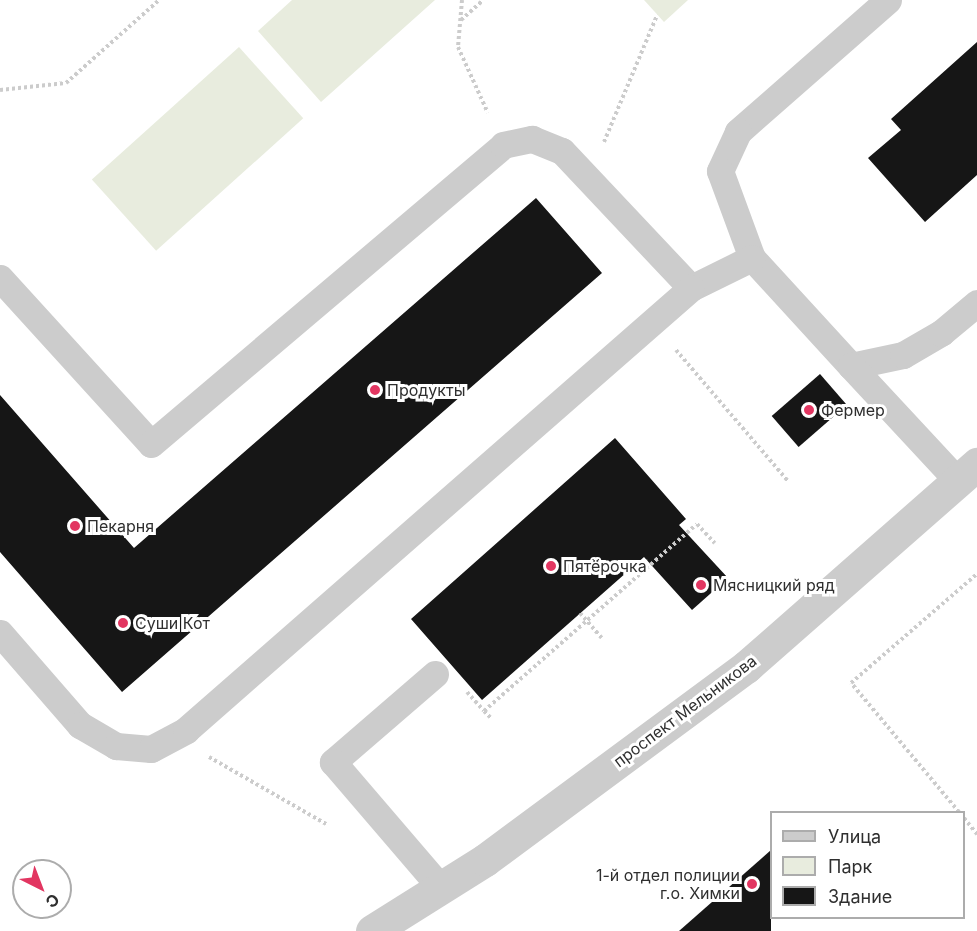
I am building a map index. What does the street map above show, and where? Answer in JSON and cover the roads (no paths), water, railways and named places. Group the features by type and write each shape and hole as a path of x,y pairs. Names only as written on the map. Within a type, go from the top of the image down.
{"street":[{"name":"проспект Мельникова","path":"372,931 441,888 746,667 967,473"}],"lane":[{"path":"888,0 738,132 720,171 752,258 851,366 967,473"},
{"path":"0,278 151,444 503,145 532,139 562,151 691,288"},
{"path":"0,633 80,725 116,746 151,749 186,730 691,288 752,258"},
{"path":"851,366 903,355 941,333 977,303"},
{"path":"435,674 333,762 441,888"}],"place":[{"name":"Продукты","path":"375,390"},
{"name":"Фермер","path":"809,410"},
{"name":"Пекарня","path":"75,526"},
{"name":"Пятёрочка","path":"551,566"},
{"name":"Мясницкий ряд","path":"701,585"},
{"name":"Суши Кот","path":"123,623"},
{"name":"1-й отдел полиции г.о. Химки","path":"752,884"}]}
